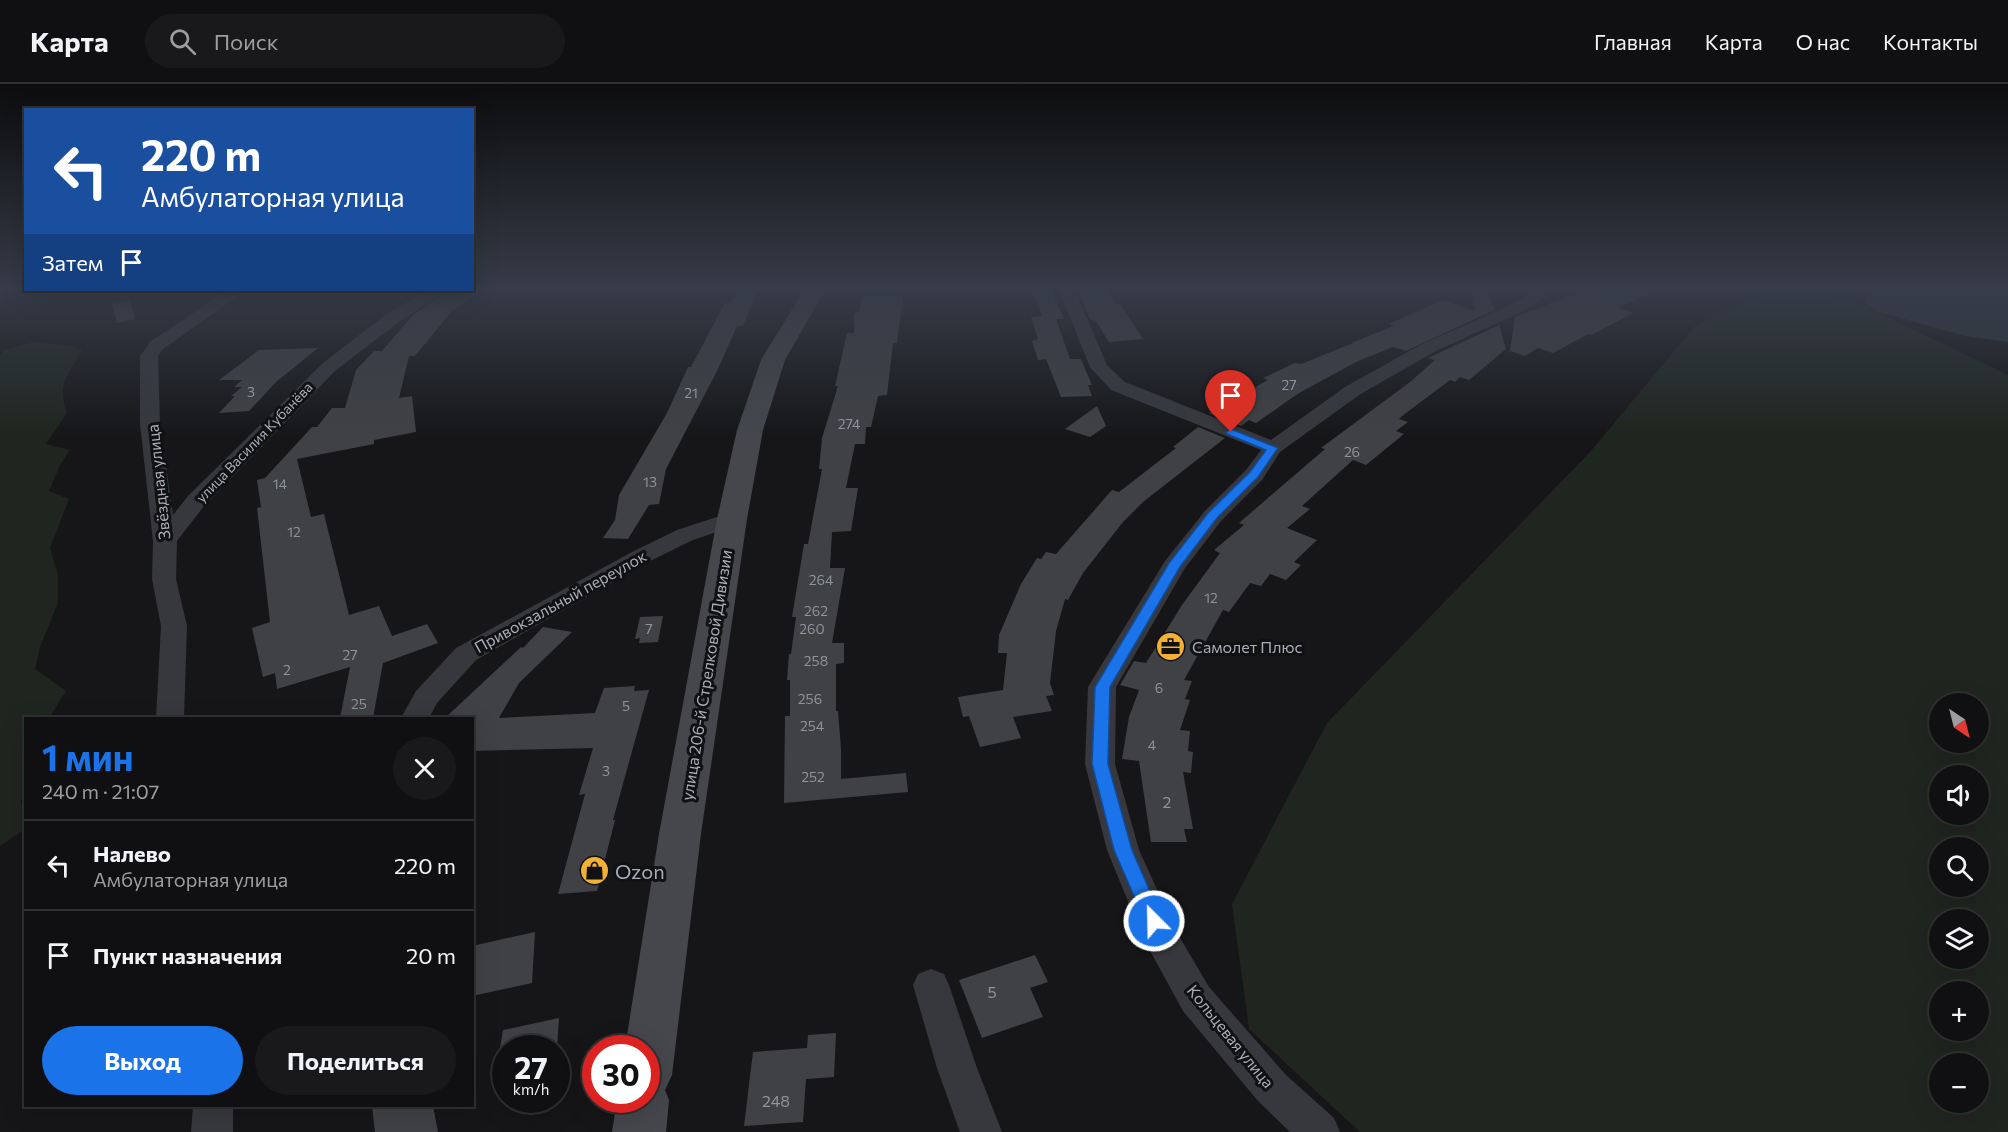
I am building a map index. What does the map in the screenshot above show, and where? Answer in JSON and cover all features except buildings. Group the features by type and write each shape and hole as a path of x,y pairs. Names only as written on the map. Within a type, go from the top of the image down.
{"main road":[{"name":"улица 206-й Стрелковой Дивизии","path":"652,1035 680,834 732,519 750,430 773,360 785,339"},
{"path":"639,1132 641,1113"}],"street":[{"name":"Звёздная улица","path":"166,339 157,345 149,357 150,424 165,541 164,579 174,626 170,717"},
{"name":"улица Василия Кубанёва","path":"165,541 196,501 329,367 365,339"},
{"path":"1087,339 1099,367 1118,386 1273,448"},
{"name":"Кольцевая улица","path":"1319,1132 1272,1088 1196,999 1161,938 1123,850 1100,764 1102,687 1174,566 1213,516 1254,475 1273,448 1371,380 1445,339"},
{"name":"Привокзальный переулок","path":"416,717 426,698 466,654 566,596 649,552 685,535 732,519"},
{"path":"931,985 957,1068 981,1132"},
{"path":"212,1132 213,1107"}],"shaded area":[{"path":"1684,339 1933,339 2008,375 2008,1132 1360,1132 1249,1029 1232,904 1327,723 1590,452"},
{"path":"1986,339 2008,339 2008,342"},
{"path":"34,342 72,346 82,350 63,386 67,413 46,444 70,450 60,465 49,491 69,499 50,548 58,575 58,603 40,647 35,669 66,691 50,717 24,717 24,790 21,801 24,830 0,846 0,355 6,349"}],"place":[{"name":"Самолет Плюс","path":"1171,646"},
{"name":"Ozon","path":"594,871"}],"route":[{"path":"1154,921 1123,850 1100,764 1102,687 1174,566 1213,516 1254,475 1273,448 1231,432"}]}
